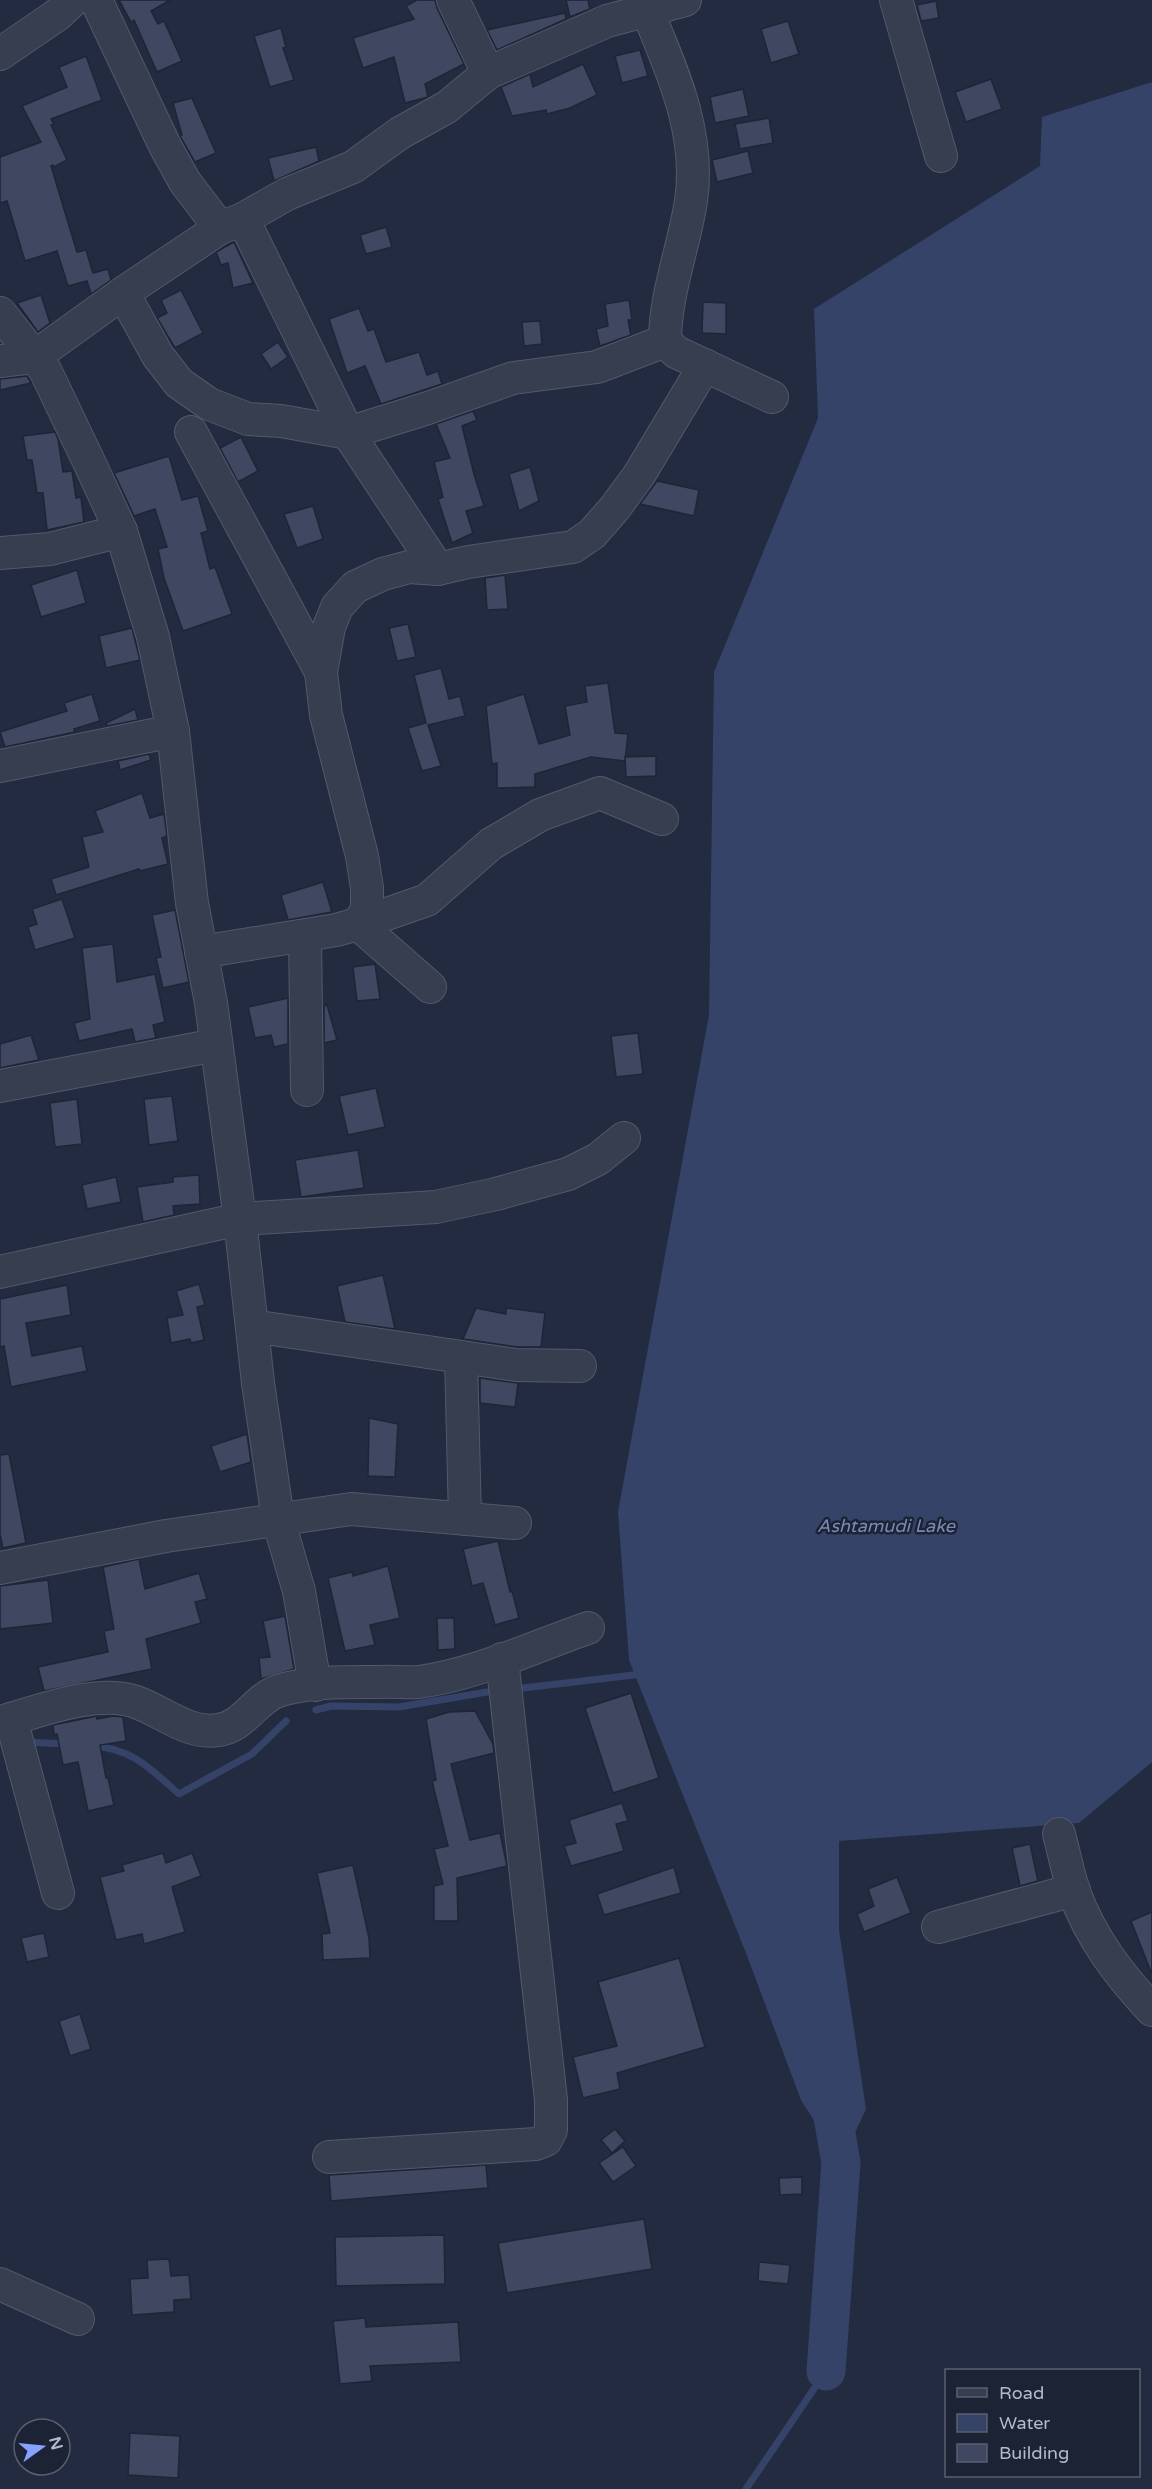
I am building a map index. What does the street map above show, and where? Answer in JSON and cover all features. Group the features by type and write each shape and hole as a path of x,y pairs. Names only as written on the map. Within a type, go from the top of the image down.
{"street":[{"path":"0,54 57,15 73,0"},
{"path":"96,0 165,146 185,182 231,224 348,432 438,569"},
{"path":"453,0 488,73"},
{"path":"0,361 34,357 123,293 231,224 287,194 353,167 400,133 447,107 488,73 607,21 682,0"},
{"path":"896,0 941,156"},
{"path":"647,10 678,86 689,130 692,157 691,198 665,322 665,341 676,352 772,397"},
{"path":"123,293 158,356 179,383 209,404 248,419 282,421 348,432 428,408 513,378 597,367 665,341"},
{"path":"0,313 45,369 121,531 153,637 173,731 192,903 216,1045 278,1519 299,1591 315,1685"},
{"path":"358,924 367,910 367,888 347,793 326,715 321,672 329,627 337,607 355,586 383,574 409,567 438,569 468,562 573,547 592,534 639,475 705,365"},
{"path":"191,432 321,672"},
{"path":"0,553 50,549 121,531"},
{"path":"0,766 173,731"},
{"path":"201,952 336,930 427,900 491,844 540,815 600,793 662,819"},
{"path":"358,924 430,987"},
{"path":"304,936 307,1090"},
{"path":"0,1086 216,1045"},
{"path":"0,1272 240,1219 436,1207 496,1194 568,1174 598,1159 624,1138"},
{"path":"252,1326 516,1365 580,1366"},
{"path":"461,1357 465,1519"},
{"path":"0,1568 166,1536 351,1509 515,1523"},
{"path":"58,1893 6,1720 80,1701 113,1697 134,1701 186,1726 204,1731 217,1731 230,1728 258,1704 277,1692 315,1685 415,1682 470,1670 588,1628"},
{"path":"329,2157 536,2144 546,2140 551,2130 552,2100 502,1659"},
{"path":"1059,1834 1074,1890 1087,1923 1104,1953 1129,1986 1152,2010"},
{"path":"938,1927 1074,1890"},
{"path":"0,2284 78,2319"}],"water":[{"name":"Ashtamudi Lake","path":"1152,82 1152,1762 1079,1823 839,1841 839,1930 866,2109 841,2163 801,2100 746,1953 629,1660 618,1512 709,1015 714,672 818,418 814,309 1040,166 1042,117"}],"building":[{"path":"119,0 170,0 151,11 158,24 164,21 182,61 157,72 134,20 131,22"},
{"path":"417,0 435,0 464,64 425,84 428,97 405,103 394,57 363,68 353,38 414,19 406,6"},
{"path":"566,0 588,0 590,9 570,17"},
{"path":"936,1 939,18 921,21 917,5"},
{"path":"565,13 566,19 497,50 487,30"},
{"path":"788,21 799,54 771,63 761,29"},
{"path":"281,28 286,47 283,48 294,80 270,87 254,36"},
{"path":"640,50 648,76 622,83 615,56"},
{"path":"86,56 102,100 51,119 54,124 51,125 67,160 54,167 51,166 77,252 86,250 93,273 108,269 111,280 91,294 87,281 68,286 57,251 25,261 7,201 0,203 0,157 41,142 22,106 67,87 59,67"},
{"path":"583,64 597,95 570,108 547,114 546,110 512,116 501,87 530,74 533,87"},
{"path":"991,79 1002,109 966,122 955,92"},
{"path":"743,89 749,116 715,123 710,97"},
{"path":"192,98 216,153 195,162 180,136 182,135 173,103"},
{"path":"769,118 773,143 740,149 735,124"},
{"path":"316,147 319,161 274,181 268,158"},
{"path":"748,151 753,173 717,182 712,160"},
{"path":"386,227 392,247 366,254 360,235"},
{"path":"234,242 253,283 233,288 228,263 221,265 216,252"},
{"path":"181,290 203,333 175,348 157,318 167,313 161,300"},
{"path":"41,295 50,323 38,332 17,303"},
{"path":"629,300 632,320 628,320 631,335 600,346 596,329 608,326 605,304"},
{"path":"703,302 726,303 726,334 702,333"},
{"path":"359,308 368,331 374,329 386,362 419,352 427,375 438,371 442,384 381,404 365,366 347,373 329,319"},
{"path":"540,321 542,344 524,346 522,322"},
{"path":"278,342 288,357 271,369 261,354"},
{"path":"27,376 31,383 0,390 0,379"},
{"path":"473,411 477,420 462,426 484,506 466,511 473,533 452,543 438,499 443,497 434,462 450,458 436,424"},
{"path":"55,432 63,472 72,471 76,498 81,497 84,522 47,530 43,493 37,493 32,460 27,460 23,436"},
{"path":"241,437 258,471 238,482 220,448"},
{"path":"169,456 182,500 198,496 208,531 201,533 210,569 215,567 232,614 183,631 164,578 158,549 167,547 155,509 134,516 114,473"},
{"path":"530,467 539,501 519,511 509,474"},
{"path":"657,481 699,490 694,516 640,504"},
{"path":"313,506 323,539 297,548 284,514"},
{"path":"77,570 86,603 41,617 31,585"},
{"path":"505,575 508,609 487,610 485,578"},
{"path":"408,624 416,657 397,661 389,628"},
{"path":"132,628 140,660 106,668 99,636"},
{"path":"441,668 449,699 460,696 465,716 428,725 441,766 422,771 408,728 426,723 414,675"},
{"path":"608,683 615,733 628,734 625,761 591,757 535,774 535,787 497,788 497,763 492,764 486,706 524,694 539,744 570,735 565,706 587,702 585,686"},
{"path":"92,694 100,721 74,729 75,732 5,747 0,732 67,711 64,703"},
{"path":"135,709 138,720 107,726 106,723"},
{"path":"149,754 151,760 120,770 118,761"},
{"path":"656,756 656,776 626,777 625,757"},
{"path":"142,793 150,818 164,814 167,836 162,838 168,864 140,871 139,869 56,895 51,879 89,867 82,837 103,832 95,811"},
{"path":"323,882 332,912 288,920 281,895"},
{"path":"62,899 75,938 35,950 28,927 37,924 32,909"},
{"path":"175,910 189,982 163,988 156,958 161,957 152,915"},
{"path":"113,944 117,982 155,974 165,1022 153,1025 156,1038 135,1042 132,1029 79,1041 74,1023 90,1019 82,948"},
{"path":"375,964 380,999 357,1001 353,967"},
{"path":"288,998 288,1044 274,1047 271,1035 255,1038 248,1007"},
{"path":"327,1005 337,1040 324,1043 324,1006"},
{"path":"638,1033 643,1074 616,1077 611,1036"},
{"path":"31,1035 39,1060 0,1068 0,1044"},
{"path":"376,1088 385,1127 348,1135 339,1096"},
{"path":"172,1096 178,1141 149,1145 144,1099"},
{"path":"77,1099 82,1144 55,1147 50,1103"},
{"path":"358,1150 364,1188 301,1197 295,1160"},
{"path":"199,1175 200,1204 173,1206 174,1215 143,1222 137,1187 173,1182 173,1177"},
{"path":"116,1177 121,1202 87,1209 82,1185"},
{"path":"383,1275 395,1329 345,1322 337,1286"},
{"path":"199,1284 205,1305 197,1307 204,1340 191,1343 190,1339 171,1343 167,1318 183,1315 176,1291"},
{"path":"67,1285 71,1315 26,1323 32,1356 82,1346 87,1371 11,1387 4,1346 0,1347 0,1299"},
{"path":"476,1308 506,1314 506,1308 545,1313 541,1347 517,1347 463,1339"},
{"path":"480,1378 518,1383 515,1407 480,1403"},
{"path":"369,1418 398,1424 395,1477 368,1476"},
{"path":"247,1434 251,1462 220,1472 211,1446"},
{"path":"9,1454 26,1543 3,1548 0,1534 0,1455"},
{"path":"498,1541 510,1592 512,1591 519,1618 495,1625 483,1583 472,1586 463,1549"},
{"path":"139,1559 145,1589 199,1573 207,1599 195,1602 201,1623 146,1639 152,1669 44,1691 38,1667 108,1652 104,1631 114,1629 103,1567"},
{"path":"388,1566 400,1618 370,1625 375,1645 345,1651 328,1578 352,1572 353,1576"},
{"path":"48,1580 53,1623 0,1629 0,1586"},
{"path":"285,1616 294,1669 261,1679 259,1658 270,1657 263,1621"},
{"path":"437,1618 454,1618 455,1649 438,1650"},
{"path":"631,1693 659,1778 613,1793 585,1708"},
{"path":"475,1711 493,1744 494,1753 451,1764 470,1840 500,1833 507,1866 457,1878 458,1921 434,1921 434,1886 443,1884 434,1849 448,1846 432,1781 436,1780 426,1719 449,1712"},
{"path":"97,1716 97,1719 123,1717 126,1741 100,1745 114,1805 88,1811 78,1762 63,1765 53,1725"},
{"path":"622,1803 628,1821 616,1824 624,1851 571,1866 564,1846 576,1843 569,1820"},
{"path":"1030,1844 1038,1881 1020,1886 1012,1848"},
{"path":"163,1853 166,1863 192,1853 201,1876 172,1887 185,1932 144,1944 142,1934 116,1940 100,1877 124,1871 122,1865"},
{"path":"353,1865 369,1938 370,1958 323,1960 322,1934 330,1933 317,1873"},
{"path":"674,1867 681,1893 604,1915 597,1894"},
{"path":"897,1877 911,1913 864,1932 857,1914 874,1906 868,1889"},
{"path":"1152,1912 1152,1971 1151,1972 1131,1921"},
{"path":"44,1933 49,1957 27,1962 21,1938"},
{"path":"679,1958 705,2047 617,2073 620,2089 583,2098 573,2057 617,2046 598,1982"},
{"path":"80,2014 91,2049 70,2056 59,2021"},
{"path":"615,2129 625,2141 612,2153 601,2140"},
{"path":"623,2147 636,2166 613,2182 599,2163"},
{"path":"486,2165 488,2188 331,2201 329,2175"},
{"path":"802,2177 802,2194 780,2195 779,2178"},
{"path":"644,2219 652,2269 507,2293 498,2243"},
{"path":"444,2235 445,2284 336,2286 335,2237"},
{"path":"169,2259 171,2276 189,2275 191,2299 174,2300 174,2312 132,2315 130,2279 148,2278 147,2260"},
{"path":"759,2262 790,2265 788,2284 758,2281"},
{"path":"365,2318 366,2327 458,2322 461,2362 370,2366 372,2381 340,2384 333,2321"},
{"path":"130,2433 180,2436 178,2478 128,2475"}],"waterway":[{"path":"523,1688 642,1674"},
{"path":"316,1710 331,1706 399,1707 487,1692"},
{"path":"92,1746 130,1755 150,1768 179,1794 252,1754 286,1721"},
{"path":"26,1742 66,1744"},
{"path":"826,2371 841,2163 832,2111"},
{"path":"746,2489 826,2371"}]}
